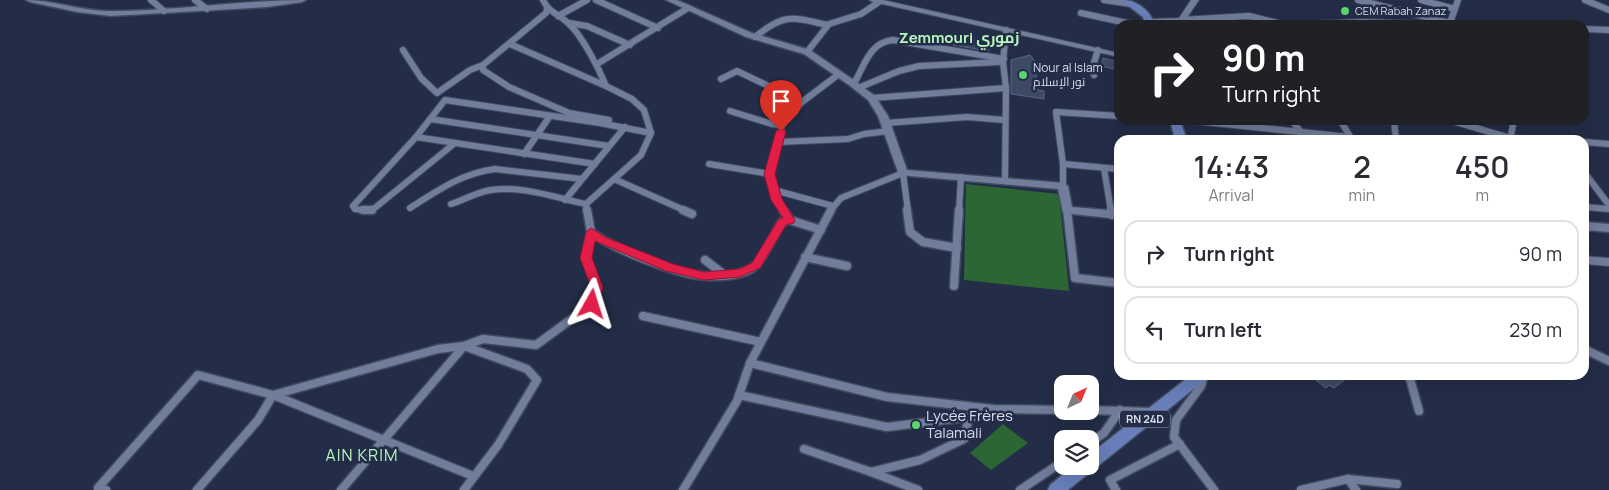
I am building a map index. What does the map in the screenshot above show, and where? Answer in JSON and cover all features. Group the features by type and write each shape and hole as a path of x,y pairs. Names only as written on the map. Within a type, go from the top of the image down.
{"main road":[{"path":"30,0 77,10 110,14 206,9 302,0"},
{"path":"670,0 755,36 807,52 855,85 872,98 888,127 903,173 1063,186 1067,210 1114,215"},
{"path":"1128,2 1147,16 1149,20"},
{"name":"RN 24D","path":"1099,456 1195,380"},
{"path":"1056,490 1075,475"}],"street":[{"path":"151,0 164,12"},
{"path":"195,0 206,9"},
{"path":"543,0 547,9 569,24 597,64 606,86"},
{"path":"558,16 587,0"},
{"path":"596,0 658,28"},
{"path":"1104,0 1128,2"},
{"path":"1177,20 1196,0"},
{"path":"1358,0 1434,20"},
{"path":"1386,8 1390,0"},
{"path":"1421,0 1454,9"},
{"path":"1451,20 1458,0"},
{"path":"1585,0 1609,10"},
{"path":"755,36 781,18 793,18 827,25 871,11 876,1 1114,54"},
{"path":"597,64 688,8"},
{"path":"403,50 421,78 438,93 470,70 483,65 546,13 547,9"},
{"path":"1081,13 1114,20"},
{"path":"1177,20 1249,16 1266,20"},
{"path":"569,24 587,26 630,45"},
{"path":"807,52 812,48 827,25"},
{"path":"1005,181 1006,88 1003,60 1006,30"},
{"path":"1589,30 1609,30"},
{"path":"855,85 876,46 884,40 1003,60"},
{"path":"510,44 606,86 632,99 644,110 649,127 641,155 586,204"},
{"path":"1094,75 1093,66 1098,50"},
{"path":"855,85 900,70 919,66 1003,60"},
{"path":"483,65 483,70 509,87 569,113 649,127"},
{"path":"721,79 737,71 802,102"},
{"path":"790,220 776,200 770,174 782,125 802,102 840,74"},
{"path":"872,98 1006,88"},
{"path":"454,143 371,211 356,209 353,206 416,137 445,100 625,127 649,127"},
{"path":"730,111 772,124 782,125"},
{"path":"1063,186 1063,164 1056,112 1114,116"},
{"path":"524,154 550,116"},
{"path":"778,142 848,139 888,127 967,118 1005,120"},
{"path":"430,119 609,146"},
{"path":"1233,125 1322,135"},
{"path":"1295,125 1302,135"},
{"path":"1464,125 1497,135"},
{"path":"565,200 625,127"},
{"path":"416,137 595,164"},
{"path":"1589,142 1609,144"},
{"path":"709,164 770,174"},
{"path":"1063,164 1114,169"},
{"path":"1104,168 1114,207"},
{"path":"410,208 455,181 483,169 582,179"},
{"path":"683,490 739,395 750,363 833,206 841,198 903,173 910,232 923,242 957,248"},
{"path":"954,286 960,177"},
{"path":"614,179 692,214"},
{"path":"1589,179 1609,205"},
{"path":"451,204 484,192 500,189 586,204"},
{"path":"774,190 833,206"},
{"path":"197,490 258,420 273,395 438,349 464,346 483,339 536,345 592,304 597,287 586,258 591,232 586,204"},
{"path":"1589,207 1609,209"},
{"path":"1067,210 1075,278 1114,282"},
{"path":"591,232 601,240 670,268 704,276 740,273 756,266 782,222 790,220 820,230"},
{"path":"1589,226 1609,228"},
{"path":"805,257 847,266"},
{"path":"705,260 722,273"},
{"path":"1589,260 1609,262"},
{"path":"643,316 761,342"},
{"path":"341,490 464,346"},
{"path":"464,346 527,370 537,380 498,444 464,490"},
{"path":"1589,351 1609,361"},
{"path":"750,363 887,396 993,409 1054,410"},
{"path":"106,490 98,488 198,375 273,395 384,438 473,476"},
{"path":"1202,380 1201,386 1176,420 1174,437 1214,490"},
{"path":"1410,380 1419,411"},
{"path":"739,395 888,427 978,416 993,409"},
{"path":"1099,410 1153,412"},
{"path":"1099,437 1104,433 1120,410"},
{"path":"871,472 920,460 964,439 969,417"},
{"path":"1116,490 1110,480 1180,444"},
{"path":"804,449 918,490"},
{"path":"1020,490 1054,467"},
{"path":"1348,479 1356,490"},
{"path":"1301,490 1348,479 1397,484"}],"green space":[{"path":"966,184 1059,194 1069,291 964,280"},
{"path":"1003,424 1028,443 991,470 970,453"}],"building":[{"path":"958,34 983,41 987,36 997,38 988,51 953,45 955,42 951,41"},
{"name":"Nour al Islam نور الإسلام","path":"1030,55 1035,61 1037,90 1044,91 1044,99 1011,94 1011,60"},
{"path":"1103,58 1114,61 1114,69 1101,66"},
{"path":"1316,380 1344,380 1334,388 1329,385 1326,388"}],"place":[{"name":"CEM Rabah Zanaz","path":"1345,11"},
{"name":"Nour al Islam نور الإسلام","path":"1023,75"},
{"name":"Lycée Frères Talamali","path":"916,425"}],"district":[{"name":"Zemmouri زموري","path":"959,38"},
{"name":"AIN KRIM","path":"362,455"}],"route":[{"path":"592,304 597,287 586,258 591,232 601,240 670,268 704,276 740,273 756,266 782,222 790,220 776,200 770,174 781,131"}]}
